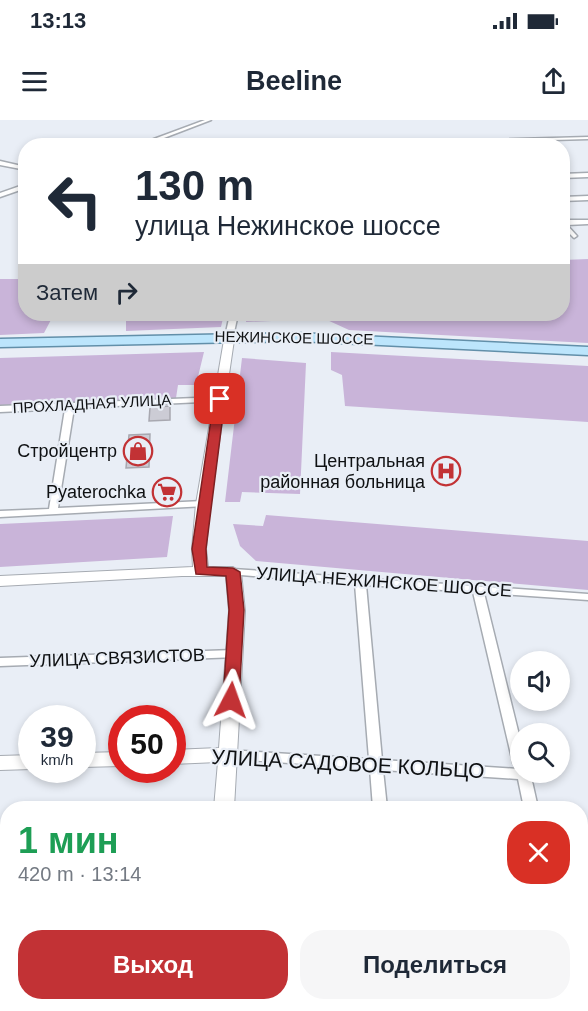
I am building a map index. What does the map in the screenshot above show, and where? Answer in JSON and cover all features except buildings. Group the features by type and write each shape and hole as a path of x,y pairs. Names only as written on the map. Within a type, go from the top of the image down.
{"main road":[{"name":"НЕЖИНСКОЕ ШОССЕ","path":"0,345 229,338 588,353"},
{"path":"201,571 199,549 203,504 229,338"},
{"name":"УЛИЦА НЕЖИНСКОЕ ШОССЕ","path":"0,581 201,571 233,572"},
{"path":"224,801 237,598 233,572"},
{"name":"УЛИЦА САДОВОЕ КОЛЬЦО","path":"186,756 227,755"},
{"path":"0,763 18,762"}],"street":[{"path":"159,138 209,120"},
{"path":"570,138 588,138"},
{"path":"580,138 588,145"},
{"path":"0,163 18,167"},
{"path":"570,176 588,175"},
{"path":"0,195 18,189"},
{"path":"570,198 588,198"},
{"path":"570,222 588,222"},
{"path":"570,231 574,236"},
{"path":"229,338 233,321"},
{"name":"ПРОХЛАДНАЯ УЛИЦА","path":"0,409 220,399"},
{"path":"53,511 70,406"},
{"path":"0,514 203,504"},
{"name":"УЛИЦА НЕЖИНСКОЕ ШОССЕ","path":"233,572 588,597"},
{"path":"360,580 379,801"},
{"path":"478,589 511,723"},
{"name":"УЛИЦА СВЯЗИСТОВ","path":"0,662 234,654"},
{"name":"УЛИЦА САДОВОЕ КОЛЬЦО","path":"227,755 376,766 510,770"},
{"path":"525,783 529,801"}],"shaded area":[{"path":"588,259 588,343 349,330 329,321 570,321 570,260"},
{"path":"0,279 18,279 18,321 50,321 44,333 0,335"},
{"path":"126,321 222,321 221,327 126,331"},
{"path":"204,352 196,385 178,385 176,398 0,406 0,358"},
{"path":"331,352 588,366 588,422 345,406 342,375 331,370"},
{"path":"242,358 306,363 300,494 242,492 240,502 225,502"},
{"path":"266,515 588,541 588,590 256,561 240,546 233,524 263,526"},
{"path":"173,516 167,557 0,567 0,524"}],"place":[{"name":"Стройцентр","path":"138,451"},
{"name":"Центральная районная больница","path":"446,471"},
{"name":"Pyaterochka","path":"167,492"}],"route":[{"path":"220,399 203,504 199,549 201,571 233,572 237,610 231,700"}]}
